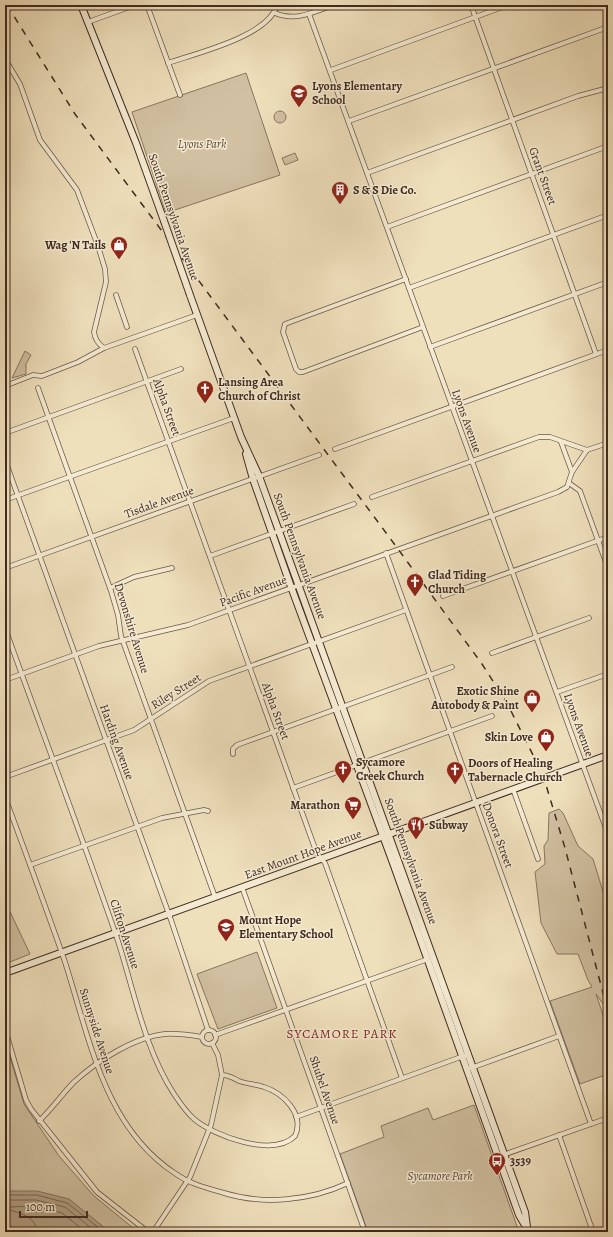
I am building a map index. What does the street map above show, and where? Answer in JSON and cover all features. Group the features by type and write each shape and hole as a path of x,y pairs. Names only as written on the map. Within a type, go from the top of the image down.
{"main road":[{"name":"South Pennsylvania Avenue","path":"81,5 136,143 241,438 253,478 291,587 383,836 462,1057 525,1212 528,1229"},
{"name":"South Pennsylvania Avenue","path":"241,438 260,476 362,762 390,834 474,1068 501,1155"},
{"name":"East Mount Hope Avenue","path":"5,973 608,755"}],"street":[{"path":"88,22 134,5"},
{"path":"147,5 180,95"},
{"path":"168,63 250,33 262,26 275,13 277,5"},
{"path":"275,13 291,18 309,14 334,5"},
{"name":"Grant Street","path":"470,5 554,234 596,354"},
{"path":"331,70 508,5"},
{"name":"Lyons Avenue","path":"309,14 331,70 430,347 608,834"},
{"path":"349,121 608,27"},
{"path":"5,59 20,84 40,140 77,190 98,246 105,269 106,282 94,332 95,338 104,348"},
{"path":"367,173 578,96 608,88"},
{"path":"387,227 608,146"},
{"path":"409,288 608,215"},
{"path":"406,279 285,324 283,328 296,369 299,372 423,327"},
{"path":"430,347 608,282"},
{"path":"116,295 127,327"},
{"path":"5,386 33,376 42,376 57,371 104,348 197,315"},
{"name":"Alpha Street","path":"135,349 317,854 325,863 402,1078"},
{"path":"335,449 608,350"},
{"path":"5,433 181,369"},
{"name":"Devonshire Avenue","path":"38,388 110,588 118,615 122,640 215,897"},
{"path":"5,500 234,418"},
{"path":"372,497 539,437 550,437 587,450 608,443"},
{"path":"561,442 572,472"},
{"path":"587,450 572,472 570,482 580,492 608,568"},
{"name":"Tisdale Avenue","path":"5,568 319,455"},
{"name":"Harding Avenue","path":"5,460 137,826 208,1030"},
{"name":"Pacific Avenue","path":"5,680 75,654 122,640 180,628 558,492 570,482"},
{"path":"210,556 354,504"},
{"path":"443,596 608,537"},
{"name":"Donora Street","path":"386,554 591,1124"},
{"path":"110,588 134,577 172,568"},
{"name":"Riley Street","path":"5,777 134,730 202,684 406,610"},
{"path":"492,653 589,618"},
{"name":"Clifton Avenue","path":"5,628 115,933 148,1038 160,1069 174,1094 194,1119 209,1129 247,1143 260,1145 281,1144 295,1136 298,1125 296,1117"},
{"path":"233,754 237,745 452,667"},
{"path":"557,692 608,674"},
{"path":"293,788 492,716"},
{"path":"513,789 538,859"},
{"name":"Sunnyside Avenue","path":"5,797 61,953 96,1065 114,1103 132,1132 163,1165 188,1181 233,1196 270,1200 304,1197 348,1184"},
{"path":"30,865 162,818 204,810 208,811"},
{"name":"Shubel Avenue","path":"242,887 365,1232"},
{"path":"215,1035 434,957"},
{"path":"5,1029 26,1100 39,1121 97,1192 148,1232"},
{"path":"202,1037 204,1032 208,1030 215,1035"},
{"path":"39,1121 74,1082 116,1052 148,1038 164,1034 182,1034 202,1037"},
{"path":"212,1043 215,1035"},
{"path":"467,1070 559,1036"},
{"path":"202,1037 205,1043 212,1043"},
{"path":"154,1232 188,1181 209,1129 222,1075 218,1055 212,1043"},
{"path":"222,1075 230,1075 239,1081 264,1087 276,1092 291,1107 296,1117 469,1054"},
{"path":"501,1155 608,1118"},
{"path":"558,1135 593,1232"}],"green space":[{"name":"Lyons Park","path":"246,73 280,175 166,213 132,112"},
{"path":"282,111 285,112 285,122 278,123 275,122 274,115 275,112"},
{"path":"295,153 298,160 285,165 282,158"},
{"path":"25,351 31,355 26,364 26,374 12,378"},
{"path":"559,809 563,813 578,846 593,859 608,908 608,1011 596,994 608,1030 608,1074 580,1084 550,1001 592,987 578,954 557,954 541,923 535,872 545,864 544,846 548,840 549,813"},
{"path":"5,901 30,954 5,964"},
{"path":"257,952 277,1008 218,1029 197,974"},
{"path":"5,1040 24,1104 59,1156 94,1196 138,1232 5,1232"},
{"name":"Sycamore Park","path":"474,1105 519,1232 368,1232 340,1154 384,1137 381,1126 428,1108 433,1120"}],"water":[{"path":"5,1191 37,1191 69,1199 110,1232 26,1232 5,1224"}],"railway":[{"path":"7,5 75,114 398,549 482,664 507,703 537,763 546,785 565,848 608,1012"}],"place":[{"name":"Lyons Elementary School","path":"299,108"},
{"name":"S & S Die Co.","path":"340,205"},
{"name":"Wag 'N Tails","path":"119,260"},
{"name":"Lansing Area Church of Christ","path":"205,404"},
{"name":"Glad Tiding Church","path":"415,597"},
{"name":"Exotic Shine Autobody & Paint","path":"532,713"},
{"name":"Skin Love","path":"546,752"},
{"name":"Sycamore Creek Church","path":"343,784"},
{"name":"Doors of Healing Tabernacle Church","path":"455,785"},
{"name":"Marathon","path":"353,820"},
{"name":"Subway","path":"416,840"},
{"name":"Mount Hope Elementary School","path":"226,942"},
{"name":"3539","path":"497,1176"}],"district":[{"name":"SYCAMORE PARK","path":"342,1033"}]}
